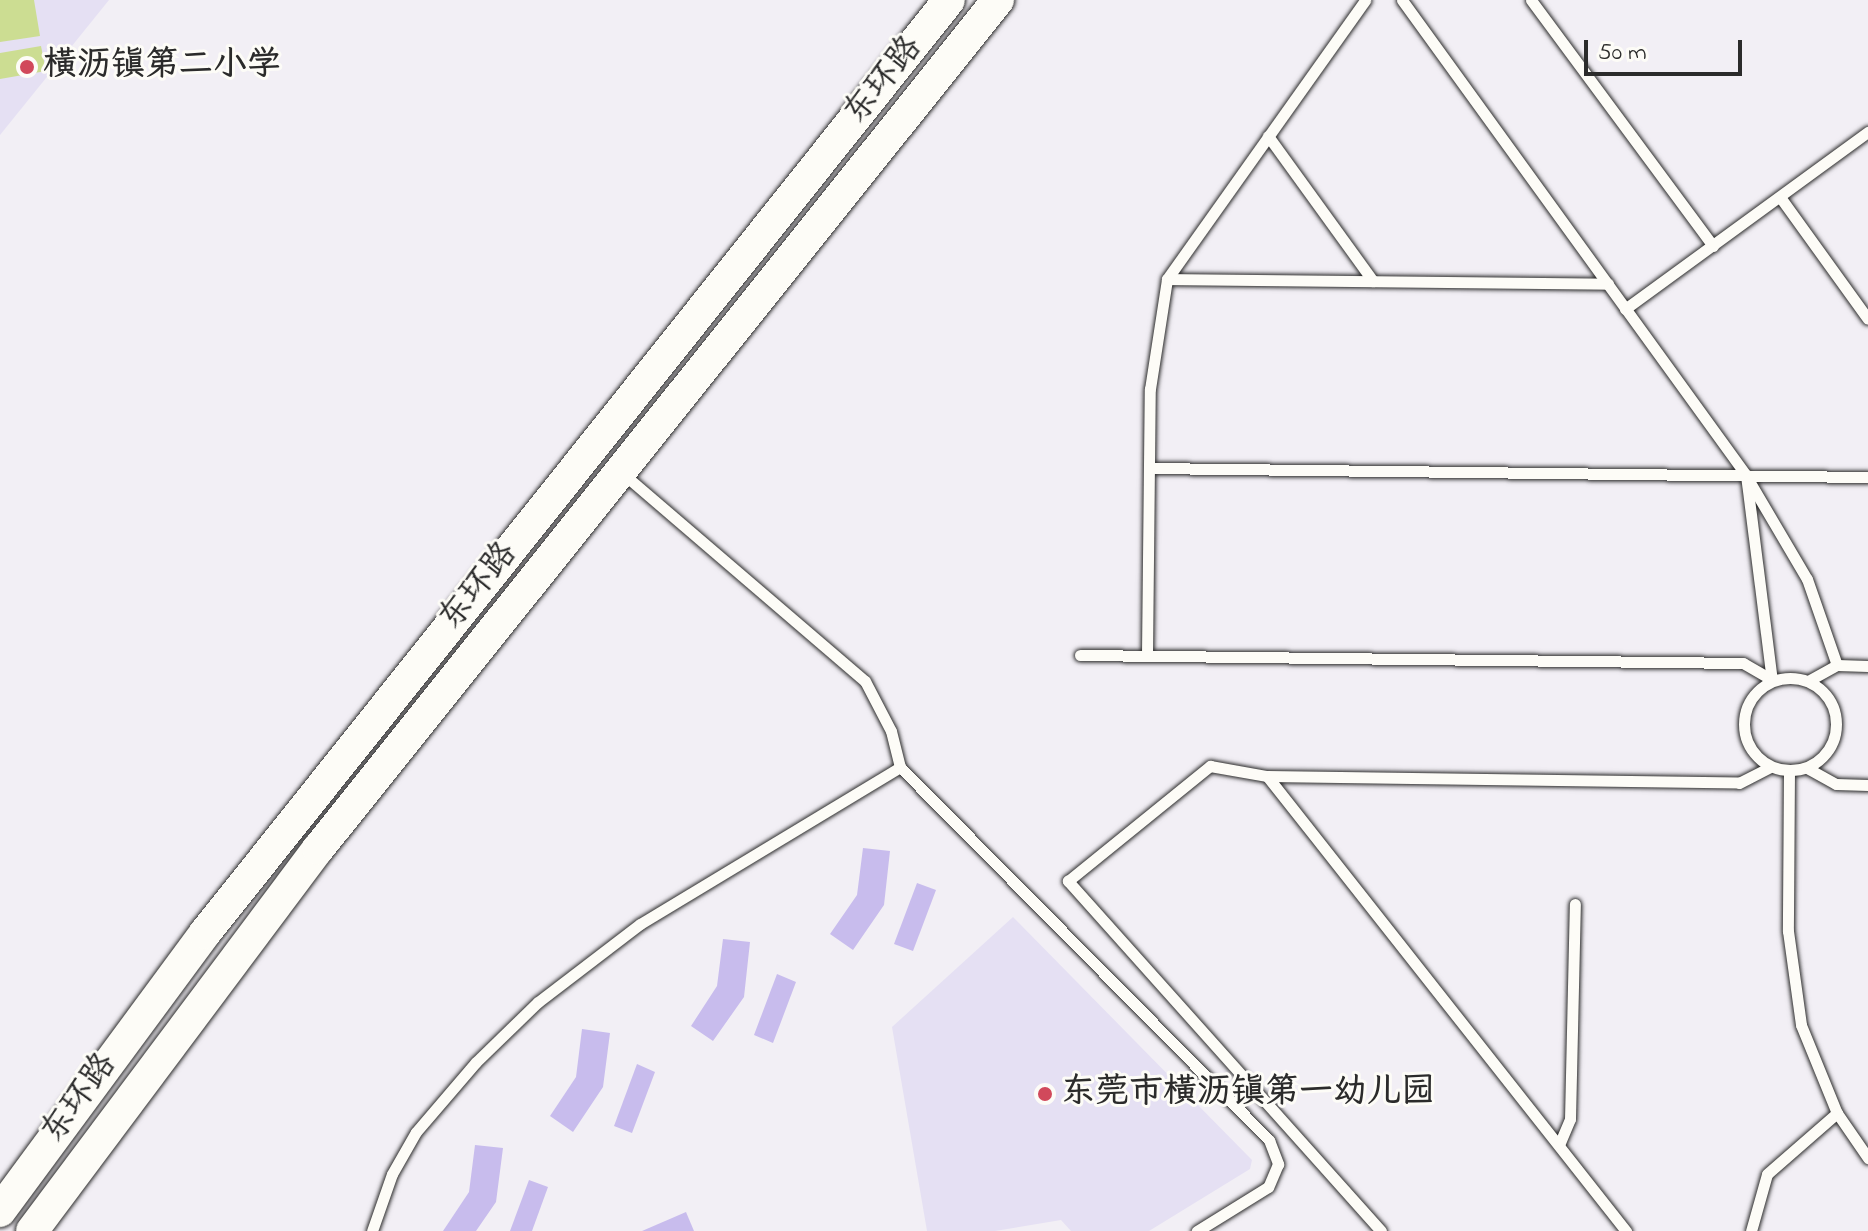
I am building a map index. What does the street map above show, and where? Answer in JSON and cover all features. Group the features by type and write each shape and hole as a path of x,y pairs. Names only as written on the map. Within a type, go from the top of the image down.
{"main road":[{"name":"东环路","path":"0,1211 214,921 949,0"},
{"name":"东环路","path":"32,1231 244,945 998,0"}],"lane":[{"path":"1147,655 1150,389 1167,279 1365,0"},
{"path":"1402,0 1746,475 1807,579 1837,665"},
{"path":"1531,0 1713,246"},
{"path":"1625,309 1868,132"},
{"path":"1268,136 1373,281"},
{"path":"1780,197 1868,319"},
{"path":"1167,279 1608,284"},
{"path":"1149,468 1868,477"},
{"path":"621,472 865,681 887,722 900,767 1269,1140 1278,1164 1268,1187 1197,1231"},
{"path":"1746,475 1772,680"},
{"path":"1080,655 1743,663 1772,680 1808,681 1837,665 1868,666"},
{"path":"1772,680 1746,706 1743,723 1746,742 1771,767 1789,771 1807,768 1827,750 1836,725 1823,691 1808,681"},
{"path":"1381,1231 1068,881 1210,766 1267,776 1739,783 1771,767"},
{"path":"372,1231 392,1174 416,1132 476,1062 538,1002 640,924 900,767"},
{"path":"1807,768 1836,784 1868,785"},
{"path":"1789,771 1792,979 1811,1055 1837,1113 1868,1158"},
{"path":"1267,776 1626,1231"},
{"path":"1559,1145 1570,1119 1575,904"},
{"path":"1751,1231 1767,1174 1837,1113"}],"shaded area":[{"name":"横沥镇第二小学","path":"0,0 109,0 0,135"},
{"name":"东莞市横沥镇第一幼儿园","path":"1013,917 1252,1160 1250,1169 1149,1231 1071,1231 1061,1220 995,1231 927,1231 892,1027"}],"green space":[{"path":"0,0 34,0 40,36 0,42"},
{"path":"41,46 46,71 0,79 0,53"}],"building":[{"path":"863,848 890,851 884,905 853,950 830,934 857,895"},
{"path":"917,883 936,890 913,951 894,944"},
{"path":"723,939 750,942 744,997 713,1041 691,1026 717,986"},
{"path":"777,974 796,982 773,1043 754,1035"},
{"path":"582,1029 610,1033 603,1087 573,1132 550,1116 576,1077"},
{"path":"637,1064 655,1072 632,1133 614,1126"},
{"path":"475,1145 503,1148 496,1202 476,1231 443,1231 469,1192"},
{"path":"529,1180 548,1187 532,1231 510,1231"},
{"path":"686,1212 694,1231 642,1231"}],"place":[{"name":"横沥镇第二小学","path":"27,67"},
{"name":"东莞市横沥镇第一幼儿园","path":"1045,1094"}]}
